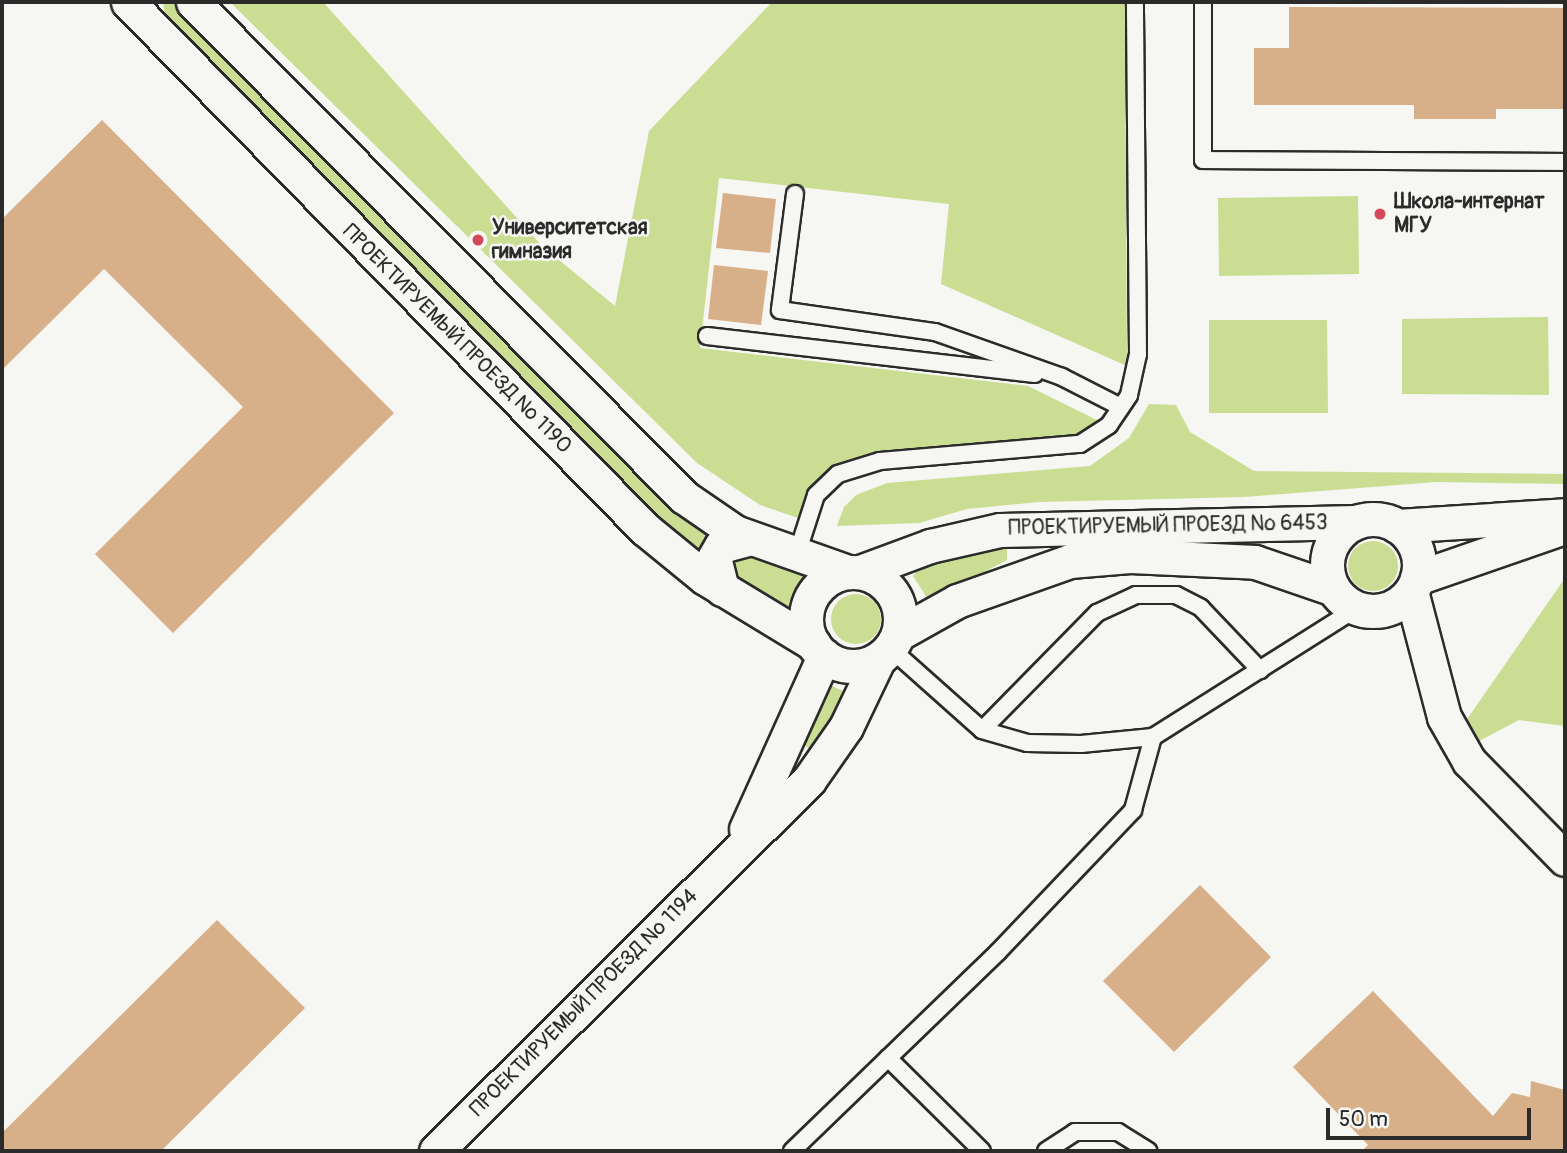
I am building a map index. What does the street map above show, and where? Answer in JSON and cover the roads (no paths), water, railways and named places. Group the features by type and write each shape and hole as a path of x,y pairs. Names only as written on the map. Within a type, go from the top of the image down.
{"street":[{"name":"ПРОЕКТИРУЕМЫЙ ПРОЕЗД № 1190","path":"128,2 645,529 722,589 819,650"},
{"path":"193,2 647,464 684,496 750,538 796,557 854,572 894,594 889,647 851,666 819,650 807,621 811,598 820,586 854,572"},
{"name":"ПРОЕКТИРУЕМЫЙ ПРОЕЗД № 6453","path":"854,572 930,546 1000,530 1356,522 1370,519 1397,526 1565,515"},
{"name":"ПРОЕКТИРУЕМЫЙ ПРОЕЗД № 6453","path":"1345,599 1328,558 1333,543 1356,522"},
{"path":"1397,526 1418,554 1414,584 1444,717 1469,761 1565,859"},
{"name":"ПРОЕКТИРУЕМЫЙ ПРОЕЗД № 6453","path":"889,647 957,601 1070,561 1130,556 1255,562 1345,599 1387,609 1414,584 1565,527"},
{"path":"722,589 714,558 721,546 750,538"},
{"name":"ПРОЕКТИРУЕМЫЙ ПРОЕЗД № 1194","path":"436,1151 825,761 889,647"},
{"name":"ПРОЕКТИРУЕМЫЙ ПРОЕЗД № 1194","path":"732,856 774,776 819,650"}],"lane":[{"path":"796,557 816,495 838,474 880,461 1080,443 1109,425 1121,407 1138,354 1135,2"},
{"path":"1203,2 1203,160 1565,162"},
{"path":"795,194 780,310 935,332 1062,377 1121,407"},
{"path":"707,336 1062,377"},
{"path":"982,730 1097,613 1136,595 1176,595 1201,608 1260,670"},
{"path":"889,647 982,730 1027,743 1153,737 1260,670 1345,599"},
{"path":"792,1151 888,1058 1133,810 1153,737"},
{"path":"888,1058 982,1151"},
{"path":"1046,1151 1076,1132 1118,1132 1149,1151"}],"place":[{"name":"Школа-интернат МГУ","path":"1380,214"},
{"name":"Университетская гимназия","path":"478,240"}]}
